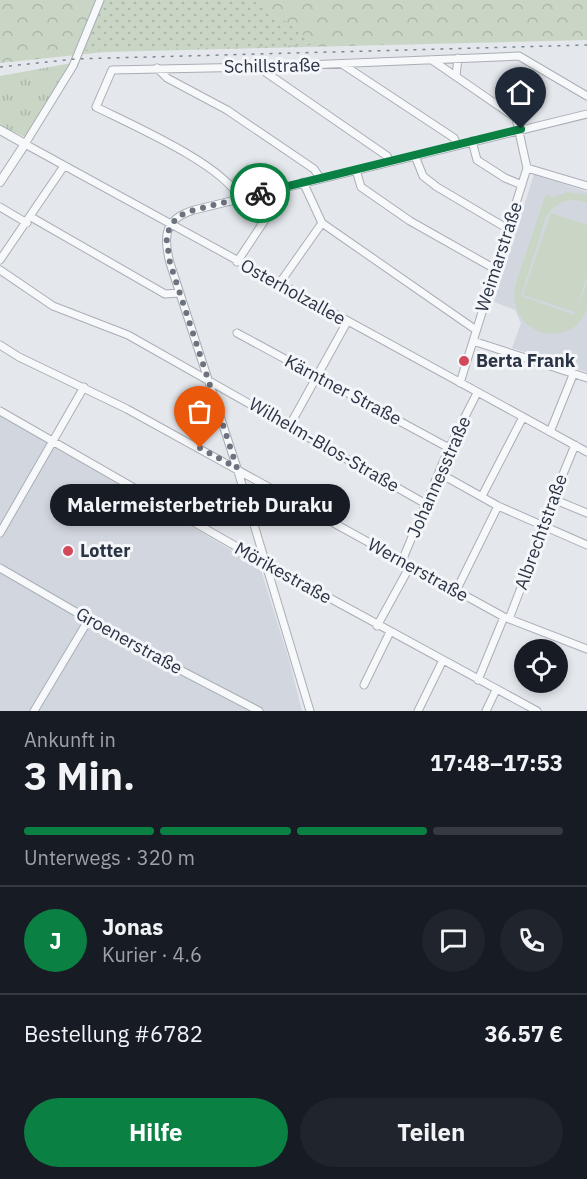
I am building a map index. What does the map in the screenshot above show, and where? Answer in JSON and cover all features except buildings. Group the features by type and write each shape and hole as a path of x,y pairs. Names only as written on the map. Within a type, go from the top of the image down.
{"street":[{"path":"0,182 73,66 100,0"},
{"name":"Schillstraße","path":"239,198 230,184 208,168 150,133 96,107 112,70 258,67 519,56 587,96"},
{"path":"456,76 458,58"},
{"path":"432,60 516,118 521,129"},
{"path":"342,64 454,138 457,145"},
{"path":"258,67 387,156 390,162"},
{"path":"157,68 167,78 227,110 314,169 320,178"},
{"path":"310,711 237,468 165,245 171,225 187,212 239,198 587,114"},
{"name":"Weimarstraße","path":"460,383 527,168 521,129"},
{"name":"Osterholzallee","path":"0,130 587,452"},
{"path":"472,141 477,160 505,178 522,185"},
{"path":"415,156 423,176 508,230"},
{"path":"0,260 64,166"},
{"path":"527,168 587,186"},
{"path":"356,170 361,187 410,221 495,269"},
{"path":"303,182 322,223 476,330"},
{"path":"237,262 285,191 284,186"},
{"path":"0,207 29,220 165,294 180,293"},
{"path":"279,284 322,223"},
{"name":"Wilhelm-Blos-Straße","path":"0,270 53,306 128,335 426,504"},
{"path":"290,425 347,322"},
{"name":"Kärntner Straße","path":"237,333 449,448"},
{"path":"473,340 587,378"},
{"name":"Wernerstraße","path":"0,345 18,357 84,387 237,468 507,618 587,649"},
{"path":"550,432 573,375"},
{"path":"0,533 84,387"},
{"name":"Johannesstraße","path":"402,561 449,448 477,393"},
{"name":"Mörikestraße","path":"0,411 377,626 537,711"},
{"path":"482,496 523,417"},
{"name":"Albrechtstraße","path":"478,680 528,570 575,445"},
{"path":"439,473 498,506 587,545"},
{"path":"553,499 587,513"},
{"path":"456,591 498,506"},
{"path":"377,626 410,566"},
{"name":"Groenerstraße","path":"0,568 259,711"},
{"path":"34,711 89,619"},
{"path":"364,685 390,632"},
{"path":"418,711 442,660"},
{"path":"486,711 496,690"}],"shaded area":[{"path":"534,174 587,192 587,372 512,348 521,323 515,310 494,302"},
{"path":"0,414 260,567 290,663 302,711 0,711"}],"green space":[{"path":"0,0 587,0 587,40 105,52 0,63"},
{"path":"100,0 250,0 266,7 317,45 78,51"},
{"path":"72,63 25,137 0,126 0,76"},
{"path":"247,164 255,165 278,181 246,189 231,179"},
{"path":"567,192 587,195 587,203 569,200 554,207 546,217 521,296 574,315 587,283 587,307 581,320 571,329 558,333 545,333 532,328 522,319 516,305 515,286 546,194 553,198"},
{"path":"551,213 587,225 587,276 575,312 523,295"}],"railway":[{"path":"0,67 75,59 587,45"}],"way so far":[{"path":"200,448 237,468 170,263 165,245 166,235 176,218 187,212 260,193"}],"place":[{"name":"Berta Frank","path":"464,361"},
{"name":"Malermeisterbetrieb Duraku","path":"200,448"},
{"name":"Lotter","path":"68,551"}],"route":[{"path":"260,193 521,129"}]}
